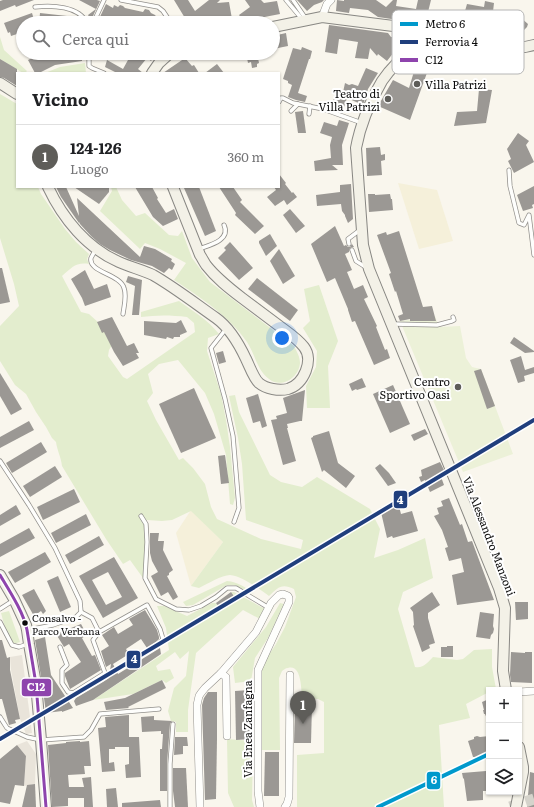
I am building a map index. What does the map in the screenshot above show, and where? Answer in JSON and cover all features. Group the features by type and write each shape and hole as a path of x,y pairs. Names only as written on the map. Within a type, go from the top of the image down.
{"street":[{"path":"322,18 327,4 331,0"},
{"path":"280,26 322,18 392,26"},
{"path":"524,47 534,45"},
{"path":"153,72 162,60"},
{"name":"Via Alessandro Manzoni","path":"392,69 383,80 373,98 358,137 356,148 363,245 369,269 499,588 505,608 503,671 506,687"},
{"path":"0,83 16,93"},
{"path":"49,188 60,209 73,227 96,249 118,262 151,274 218,319 234,337 258,382 269,388 278,390 288,389 296,385 303,378 307,368 308,359 305,348 292,336 215,276 206,265 198,249 173,188"},
{"path":"0,576 14,599 27,630 36,684 46,807"},
{"name":"Via Enea Zanfagna","path":"200,807 197,705 199,696 256,632 271,603 279,595 283,594 288,596 289,602 258,670 258,791 260,807"},
{"path":"221,673 226,677 227,736"},
{"path":"285,807 289,797 290,675"},
{"path":"522,692 534,692"},
{"path":"516,807 523,772 521,759"}],"lane":[{"path":"96,16 104,0"},
{"path":"121,0 158,7 166,16"},
{"path":"286,0 305,21"},
{"path":"293,0 305,21"},
{"path":"35,7 44,6 70,9 82,16"},
{"path":"89,60 89,66 102,72"},
{"path":"280,100 283,98 293,103 323,109 363,124"},
{"path":"288,104 293,103"},
{"path":"291,111 298,104"},
{"path":"309,114 310,106"},
{"path":"509,170 510,186 519,223 524,225 528,215 534,255"},
{"path":"198,249 215,243 221,239 225,234 224,225"},
{"path":"349,244 348,240 362,228"},
{"path":"96,249 91,258 93,267 118,280 124,288 123,314"},
{"path":"352,250 356,262 369,269"},
{"path":"392,324 436,325 452,321 454,320 453,317"},
{"path":"227,329 211,348 225,399 233,436 239,508 234,522"},
{"path":"0,461 55,548 80,601 81,612"},
{"path":"141,516 146,524 147,542 145,578 156,599 176,609 189,610 201,606 227,588 236,588 269,608"},
{"path":"0,609 14,599"},
{"path":"60,647 67,665 62,670 62,683 68,692 73,693 105,673 92,640 99,632 147,605 160,629 163,639 158,645 119,668"},
{"path":"27,630 53,625 76,617 81,612"},
{"path":"81,612 92,618 99,632"},
{"path":"0,622 12,645 19,647 29,644"},
{"path":"0,717 7,728 27,737 41,740 84,737 91,730 100,714 159,709"},
{"path":"170,807 170,764 173,724"}],"shaded area":[{"path":"398,183 437,190 453,241 419,249"},
{"path":"191,510 223,542 191,586 176,533"},
{"path":"22,655 32,733 26,734 20,719 10,657"},
{"path":"27,741 36,754 35,784 24,786 26,756 17,745"}],"green space":[{"path":"0,37 4,50 27,71 21,72 0,59"},
{"path":"85,63 86,72 48,72 60,67"},
{"path":"0,94 16,103 16,188 38,188 65,229 89,254 87,259 89,264 77,265 62,276 81,312 89,314 99,323 112,345 108,356 123,377 127,379 195,332 194,323 187,317 141,317 141,312 179,301 205,320 219,334 208,338 207,351 221,394 226,420 235,498 233,505 230,504 226,455 214,414 205,393 178,360 159,364 148,374 153,393 147,401 179,460 183,458 205,484 211,507 217,519 261,539 301,549 303,540 246,520 242,464 229,396 235,395 239,412 270,475 281,482 302,487 317,477 370,509 380,529 374,558 398,550 425,538 433,578 403,592 398,609 415,667 423,666 433,657 457,660 463,659 474,650 492,649 492,667 496,687 486,687 486,694 466,704 470,718 439,725 444,807 297,807 297,755 324,753 324,702 318,699 302,698 300,678 296,670 293,668 286,668 282,671 279,678 280,750 259,750 259,670 285,627 296,597 294,589 283,586 269,596 245,580 230,575 219,578 199,588 191,586 223,542 191,511 172,520 147,520 147,546 143,578 130,560 123,564 106,539 62,466 56,442 52,438 26,394 15,385 0,361 0,326 19,306 0,238"},
{"path":"111,188 116,188 122,200 136,216 145,213 169,235 178,236 182,231 192,258 210,282 294,346 300,363 299,368 293,377 279,383 269,379 259,367 250,347 240,332 223,315 174,280 186,263 145,243 140,249 100,211 112,191"},
{"path":"319,285 338,341 328,366 330,408 307,408 306,386 316,367 317,351 303,328 310,321 304,289"},
{"name":"Centro Sportivo Oasi","path":"435,316 439,327 460,326 466,358 472,367 481,369 513,454 463,472 400,321"},
{"path":"227,581 235,582 254,594 234,585 227,585 193,605 186,606 183,602"},
{"path":"231,592 234,592 265,609 260,619 243,610 196,653 188,710 188,732 176,732 176,722 171,721 168,711 174,688 186,676 189,651 180,659 175,652 156,666 158,671 170,669 174,678 166,683 162,680 133,694 93,700 169,650 166,628 157,606 164,606 187,616 212,603 216,603 221,609 235,598"},
{"path":"280,603 284,604 268,638 255,658 251,681 235,683 233,667 266,627"},
{"path":"9,611 20,642 13,644 5,628 1,613"},
{"path":"227,739 253,741 252,800 254,807 234,807 228,793"}],"building":[{"path":"34,0 0,11 0,1"},
{"path":"79,0 100,1 93,16 89,16 96,9"},
{"path":"174,0 188,0 195,11 209,0 220,0 217,3 229,2 231,16 184,16"},
{"path":"245,0 261,0 264,3 277,1 280,14 270,16 240,16 239,15 250,7"},
{"path":"297,0 324,0 314,5 307,11"},
{"path":"337,0 376,0 386,7 393,0 397,0 396,6 416,9 418,0 431,0 428,10 392,10 392,19 378,17 368,10 350,8 349,13 336,11"},
{"path":"485,1 494,3 493,10 465,10 467,4 484,7"},
{"path":"106,4 113,8 114,5 118,7 120,5 125,8 143,12 145,9 149,10 156,16 100,16"},
{"path":"32,13 33,16 24,16"},
{"path":"40,13 67,16 40,16"},
{"path":"16,19 16,34 11,36 10,32 8,33 4,23"},
{"path":"524,20 528,24 524,30"},
{"path":"329,25 388,33 392,37 392,55 387,61 378,54 377,56 370,48 368,59 355,58 358,42 339,39 337,54 325,52"},
{"path":"286,33 288,46 280,48 280,34"},
{"path":"302,47 312,51 298,93 307,96 305,102 288,97 292,85 283,79 293,48 301,50"},
{"path":"0,59 17,69 16,85 0,77"},
{"path":"28,60 82,60 55,65 41,72 34,72"},
{"path":"107,60 123,69 128,60 145,60 138,69 142,72 115,72 105,67"},
{"path":"182,60 187,60 192,66 194,65 198,72 164,72"},
{"path":"247,60 258,60 259,63 257,64 257,67 252,68 251,62 248,63"},
{"path":"217,64 223,72 206,72"},
{"path":"366,68 378,73 368,89 363,105 347,98 343,110 331,105 336,94 342,97 345,83 358,86"},
{"name":"Villa Patrizi","path":"413,74 427,74 410,120 378,106 393,80 409,88"},
{"path":"479,89 492,90 486,123 454,126 457,112 477,111"},
{"path":"303,111 306,133 298,133 295,112"},
{"path":"339,120 349,123 342,145 343,165 332,165 338,170 315,171 314,161 331,158 330,145 332,137 320,133 324,122 337,126"},
{"path":"518,133 529,141 526,145 534,162 514,173 508,161 511,159 507,149"},
{"path":"380,147 381,155 385,154 385,160 381,161 382,175 367,176 366,148"},
{"path":"280,175 292,193 293,192 297,197 287,205 284,200 275,206 267,197 276,190 275,188 280,188"},
{"path":"351,184 353,219 348,223 342,211 341,204 317,206 316,195 340,192 340,185"},
{"path":"534,186 533,208 523,211 517,195"},
{"path":"56,188 66,188 79,216 77,198 140,257 144,246 155,249 172,259 171,261 175,264 172,270 169,268 164,273 152,266 131,260 100,244 79,223"},
{"path":"75,188 109,188 109,192 99,204"},
{"path":"136,188 153,188 158,198 157,199 166,213 174,209 178,219 163,226 153,217"},
{"path":"184,188 199,188 216,231 205,236"},
{"path":"220,188 234,188 242,200 240,202 264,226 255,234 235,215 236,213"},
{"path":"368,194 390,194 393,210 369,212"},
{"path":"290,209 305,226 296,233 283,215"},
{"path":"335,226 344,246 346,245 350,247 352,244 354,247 350,248 349,252 345,254 352,270 347,272 354,289 363,285 368,297 364,299 377,326 376,327 385,350 387,349 390,358 374,365 355,321 352,322 335,278 327,282 311,244"},
{"path":"399,231 423,307 432,306 436,321 410,321 410,319 400,321 398,316 403,314 389,274 391,273 377,235 386,232 387,235"},
{"path":"270,234 277,246 266,256 259,241"},
{"path":"230,242 253,268 239,280 218,258 226,250 224,248"},
{"path":"279,249 295,276 283,284 270,261"},
{"path":"0,268 2,268 10,302 0,304"},
{"path":"85,270 94,289 107,284 111,297 85,306 71,279"},
{"path":"128,276 142,280 139,315 132,315 135,286 126,282"},
{"path":"257,278 298,310 290,321 248,289"},
{"path":"112,317 127,346 134,343 139,353 136,353 139,358 123,366 104,332 102,333 97,322"},
{"path":"181,320 187,332 180,335 180,337 174,337 173,339 167,337 166,339 144,335 144,321 176,323"},
{"path":"514,337 534,352 525,353 510,343"},
{"path":"223,351 226,362 219,364 216,353"},
{"path":"521,356 525,370 534,367 534,373 524,376 525,381 518,383 510,360"},
{"path":"481,369 495,406 487,409 474,371"},
{"path":"0,373 22,409 11,415 0,396"},
{"path":"362,378 366,387 352,391 349,384"},
{"path":"393,385 410,424 390,433 373,394"},
{"path":"194,388 216,438 181,453 159,404"},
{"path":"305,390 302,421 287,424 296,461 283,465 271,420 277,419 276,416 287,413 283,398"},
{"path":"258,394 267,426 262,428 260,421 253,423 246,398"},
{"path":"29,421 34,430 0,448 0,437"},
{"path":"425,429 428,434 414,441 411,435"},
{"path":"329,431 338,463 355,476 346,488 324,470 322,472 311,438"},
{"path":"41,442 47,452 12,473 6,463"},
{"path":"225,455 229,483 221,484 218,456"},
{"path":"440,462 445,472 440,474 444,485 430,492 425,480 421,482 419,477 422,476 421,470"},
{"path":"380,464 396,483 388,486 375,468"},
{"path":"55,466 62,477 30,497 23,486"},
{"path":"74,489 80,502 43,520 37,507"},
{"path":"449,498 460,525 462,524 468,542 472,541 494,600 457,605 452,575 464,572 461,558 449,561 445,548 448,547 442,530 434,516 439,514 437,508 443,506 441,501"},
{"path":"398,502 401,514 412,511 418,531 393,538 392,536 387,538 380,508"},
{"path":"16,505 21,514 0,526 0,515"},
{"path":"86,514 91,525 56,543 51,533"},
{"path":"29,528 35,538 0,557 0,544"},
{"path":"150,533 159,533 158,541 164,541 163,550 173,570 167,576 178,597 173,600 168,592 161,596 151,576 158,572 152,561 150,553"},
{"path":"99,536 104,545 70,564 65,555"},
{"path":"45,552 51,562 15,583 8,572"},
{"path":"114,557 138,598 103,618 79,576","holes":["108,572 122,597 106,605 92,580"]},
{"path":"58,576 71,607 60,612 47,581"},
{"path":"34,589 46,611 43,614 41,611 34,616 22,595"},
{"path":"231,592 236,599 221,610 216,603"},
{"path":"432,592 440,605 428,613 435,643 429,645 430,648 422,652 413,626 413,612 410,608"},
{"path":"515,602 528,602 528,619 516,620"},
{"path":"145,610 157,630 159,639 147,648 141,639 126,649 129,654 113,664 118,674 160,648 161,654 93,700 76,706 74,701 76,698 109,678 111,664 106,667 101,651 109,646 102,635 114,627 118,634 133,625 129,619"},
{"path":"480,612 494,614 494,629 490,639 476,637"},
{"path":"81,624 87,635 82,638 92,656 95,655 101,670 70,689 65,673 81,662 69,644 64,647 56,634"},
{"path":"45,637 51,675 73,708 62,712 46,713 35,640"},
{"path":"0,640 2,640 7,658 10,657 10,670 20,719 15,720 16,723 9,725 2,699 0,699"},
{"path":"453,646 453,657 441,657 441,647"},
{"path":"511,652 532,652 532,683 511,682"},
{"path":"162,680 166,688 128,707 129,708 106,710 104,702 125,698"},
{"path":"250,690 252,739 236,740 235,691"},
{"path":"208,692 217,692 216,799 205,800 202,705"},
{"path":"486,700 486,716 484,714 482,702"},
{"path":"312,705 311,743 294,743 295,706"},
{"path":"129,715 129,737 139,737 141,777 126,778 125,765 129,764 129,747 115,747 115,749 109,749 109,763 114,762 115,771 102,772 98,728 106,727 105,717"},
{"path":"154,716 154,720 172,721 170,724 167,764 167,791 160,791 160,749 162,749 163,734 161,734 161,731 142,732 141,717"},
{"path":"486,736 486,757 473,757 468,741 474,739 474,737"},
{"path":"175,737 187,737 188,746 183,746 183,754 174,755"},
{"path":"89,741 91,766 84,766 85,774 68,775 69,787 84,787 82,778 91,777 93,807 84,807 84,798 68,798 68,806 52,807 48,745"},
{"path":"17,745 26,756 24,786 15,785 10,804 0,802 0,759"},
{"path":"265,752 279,752 279,796 264,796"},
{"path":"173,768 186,768 188,807 175,807"},
{"path":"486,771 486,791 483,791 483,800 467,801 462,773"},
{"path":"530,772 534,773 534,807 527,807"},
{"path":"35,784 36,807 22,807 27,785"},
{"path":"116,788 118,807 107,807 106,789"},
{"path":"160,800 161,807 122,807 122,803"}],"tunnel":[{"path":"510,807 534,799"}],"metro line":[{"name":"6","path":"378,807 486,755"}],"rail line":[{"name":"4","path":"0,739 534,420"}],"transit line":[{"name":"C12","path":"0,575 20,609 27,630 36,684 46,807"}],"place":[{"name":"Villa Patrizi","path":"417,84"},
{"name":"Teatro di Villa Patrizi","path":"388,99"},
{"name":"Centro Sportivo Oasi","path":"458,387"},
{"name":"Consalvo - Parco Verbana","path":"25,623"},
{"name":"124-126","path":"303,724"}]}
